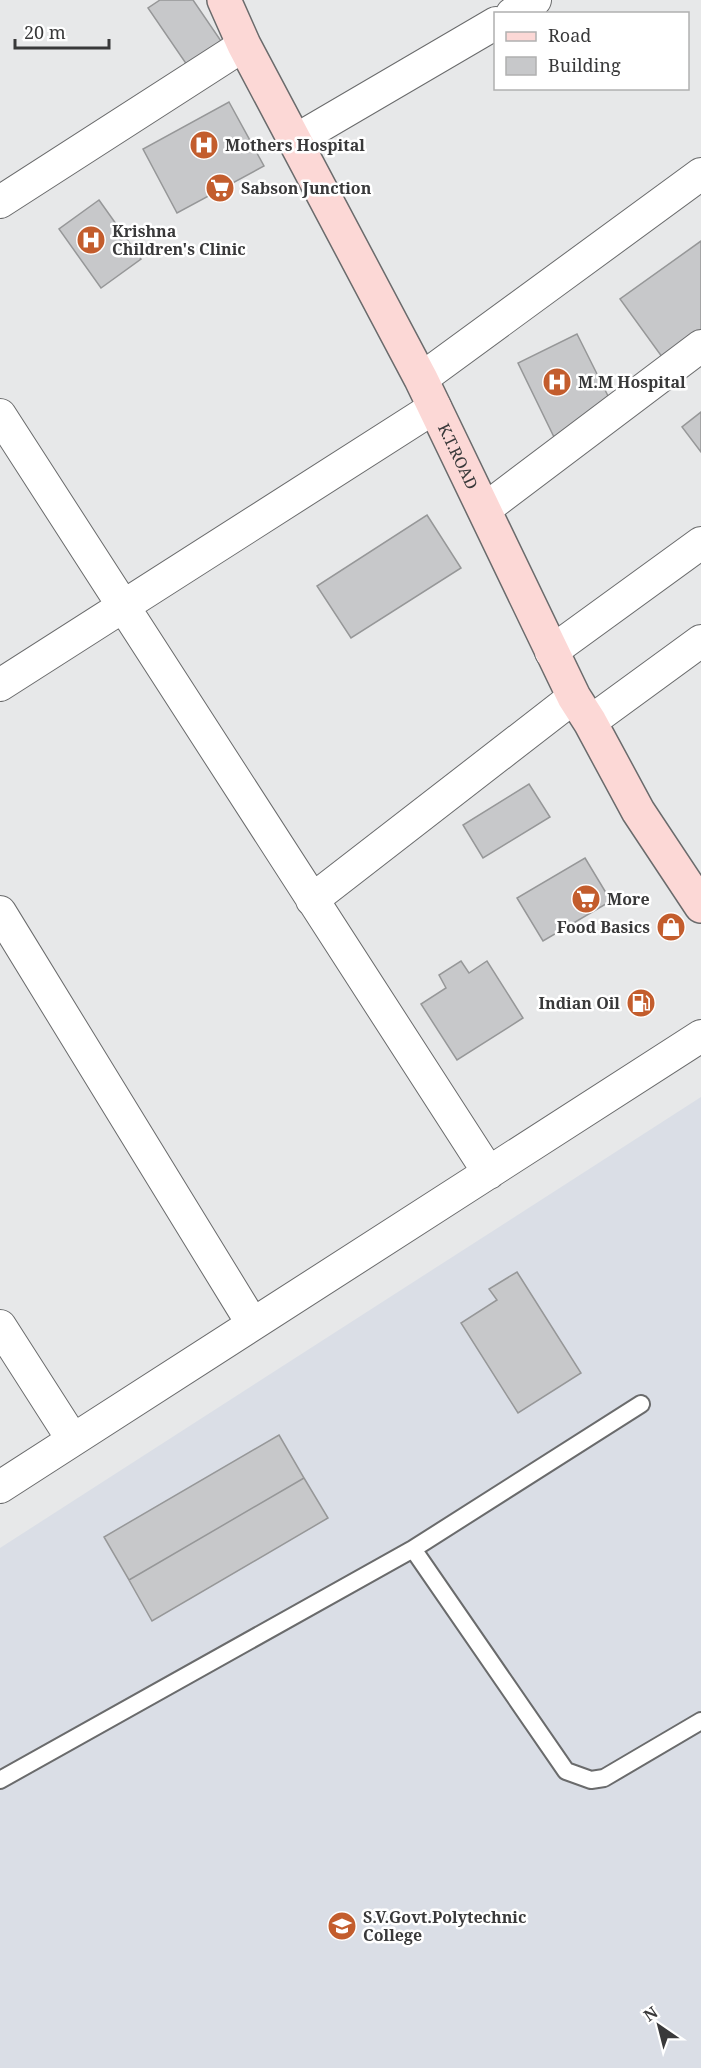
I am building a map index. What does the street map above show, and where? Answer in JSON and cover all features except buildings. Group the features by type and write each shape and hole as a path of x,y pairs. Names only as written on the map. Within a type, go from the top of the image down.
{"main road":[{"name":"K.T.ROAD","path":"224,0 244,45 428,393 551,652 638,811 701,906"}],"street":[{"path":"515,12 535,0"},
{"path":"296,140 494,24"},
{"path":"0,202 244,45"},
{"path":"0,686 123,607 428,393 701,174"},
{"path":"485,509 701,346"},
{"path":"0,415 489,1173"},
{"path":"551,652 701,543"},
{"path":"312,900 582,710 701,641"},
{"path":"0,912 252,1323"},
{"path":"0,1487 701,1036"},
{"path":"0,1326 73,1440"}],"lane":[{"path":"0,1780 413,1549 641,1404"},
{"path":"413,1549 566,1771 591,1780 604,1778 701,1720"}],"shaded area":[{"path":"701,1097 701,2068 0,2068 0,1548"}],"place":[{"name":"Mothers Hospital","path":"204,145"},
{"name":"Sabson Junction","path":"220,188"},
{"name":"Krishna Children's Clinic","path":"91,240"},
{"name":"M.M Hospital","path":"557,382"},
{"name":"More","path":"586,899"},
{"name":"Food Basics","path":"671,927"},
{"name":"Indian Oil","path":"641,1003"},
{"name":"S.V.Govt.Polytechnic College","path":"342,1926"}]}
